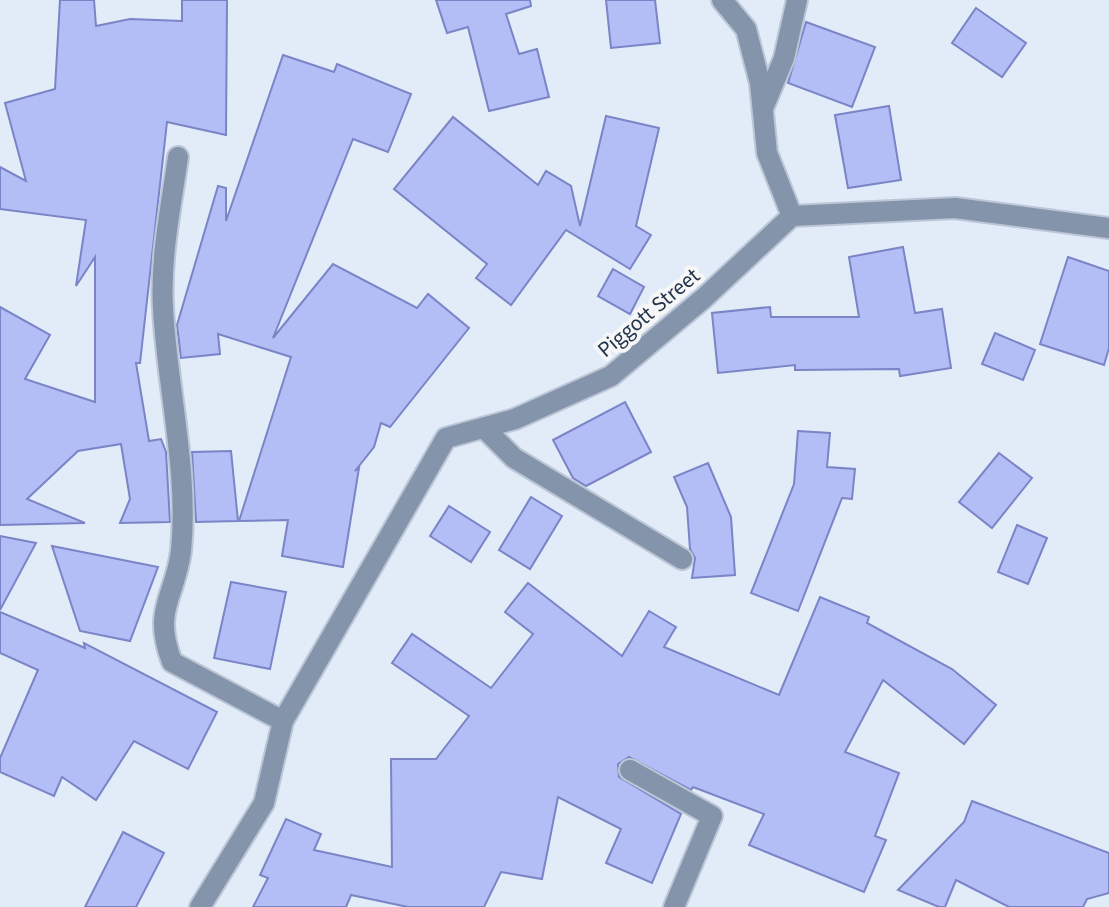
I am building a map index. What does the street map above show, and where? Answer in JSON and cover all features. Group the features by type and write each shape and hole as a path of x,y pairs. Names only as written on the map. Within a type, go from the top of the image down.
{"street":[{"path":"722,0 746,29 762,109 767,153 792,216 955,208 1109,228"},
{"path":"762,109 784,58 797,0"},
{"path":"178,157 162,270 180,482 181,552 164,606 163,638 172,662 283,721"},
{"name":"Piggott Street","path":"200,907 216,876 264,803 283,721 446,438 515,419 611,376 704,298 792,216"},
{"path":"484,428 514,458 682,559"},
{"path":"630,770 712,816 674,907"}],"building":[{"path":"60,0 94,0 96,26 130,19 182,21 182,0 227,0 226,135 167,122 140,363 136,363 149,441 161,439 166,452 170,522 120,523 130,499 121,444 78,451 27,499 85,523 0,525 0,307 50,335 25,379 95,402 95,257 76,286 86,220 0,209 0,167 26,181 5,103 55,89"},
{"path":"436,0 530,0 531,6 506,14 519,54 537,49 549,97 489,111 468,27 447,33"},
{"path":"606,0 655,0 660,43 611,48"},
{"path":"976,8 1026,43 1002,77 952,43"},
{"path":"806,22 875,47 852,107 788,83"},
{"path":"283,55 334,72 337,64 411,94 388,152 353,139 273,338 333,264 417,308 428,294 469,328 390,427 381,423 374,447 355,471 359,468 343,567 282,556 288,520 239,521 291,357 218,334 220,354 181,358 177,325 218,186 226,188 226,221"},
{"path":"889,106 901,180 848,188 835,115"},
{"path":"606,116 659,128 636,226 651,235 630,269 566,230 511,305 476,278 487,264 394,189 453,117 538,185 546,171 571,186 580,226"},
{"path":"903,247 915,313 942,309 951,368 900,376 899,369 795,370 795,365 718,373 712,313 770,307 771,317 859,317 849,257"},
{"path":"1068,257 1109,271 1109,348 1104,365 1040,344"},
{"path":"613,269 644,287 630,314 598,296"},
{"path":"995,333 1035,350 1023,380 982,364"},
{"path":"625,402 651,452 586,486 573,478 553,440"},
{"path":"798,431 830,433 827,467 855,469 852,499 842,498 798,611 751,593 794,484"},
{"path":"231,451 238,521 196,522 192,452"},
{"path":"999,453 1032,478 992,528 959,502"},
{"path":"708,463 731,517 735,575 692,578 695,558 690,549 687,507 674,477"},
{"path":"531,497 562,516 530,569 499,550"},
{"path":"449,506 490,532 471,562 430,536"},
{"path":"1017,525 1047,538 1028,584 998,572"},
{"path":"0,536 36,543 0,610"},
{"path":"52,546 158,567 130,641 80,631"},
{"path":"231,582 286,592 270,669 214,658"},
{"path":"528,583 622,656 649,611 676,627 664,647 779,695 820,597 869,617 867,623 952,669 996,705 964,744 883,680 845,752 899,773 875,836 886,840 864,892 749,845 764,814 693,787 691,790 629,757 618,764 619,777 681,814 652,883 606,863 621,829 558,797 542,879 501,872 484,907 408,907 351,895 346,907 253,907 268,878 260,875 286,819 321,834 314,850 392,867 391,759 436,759 469,716 392,663 412,634 491,688 533,634 505,612"},
{"path":"0,612 85,648 84,643 217,712 188,769 134,741 96,800 62,777 54,796 0,772 0,758 38,670 0,653"},
{"path":"972,801 1109,853 1109,893 1087,899 1083,907 1009,907 956,880 945,907 939,907 898,890 964,822"},
{"path":"123,832 164,853 136,907 85,907"}]}
